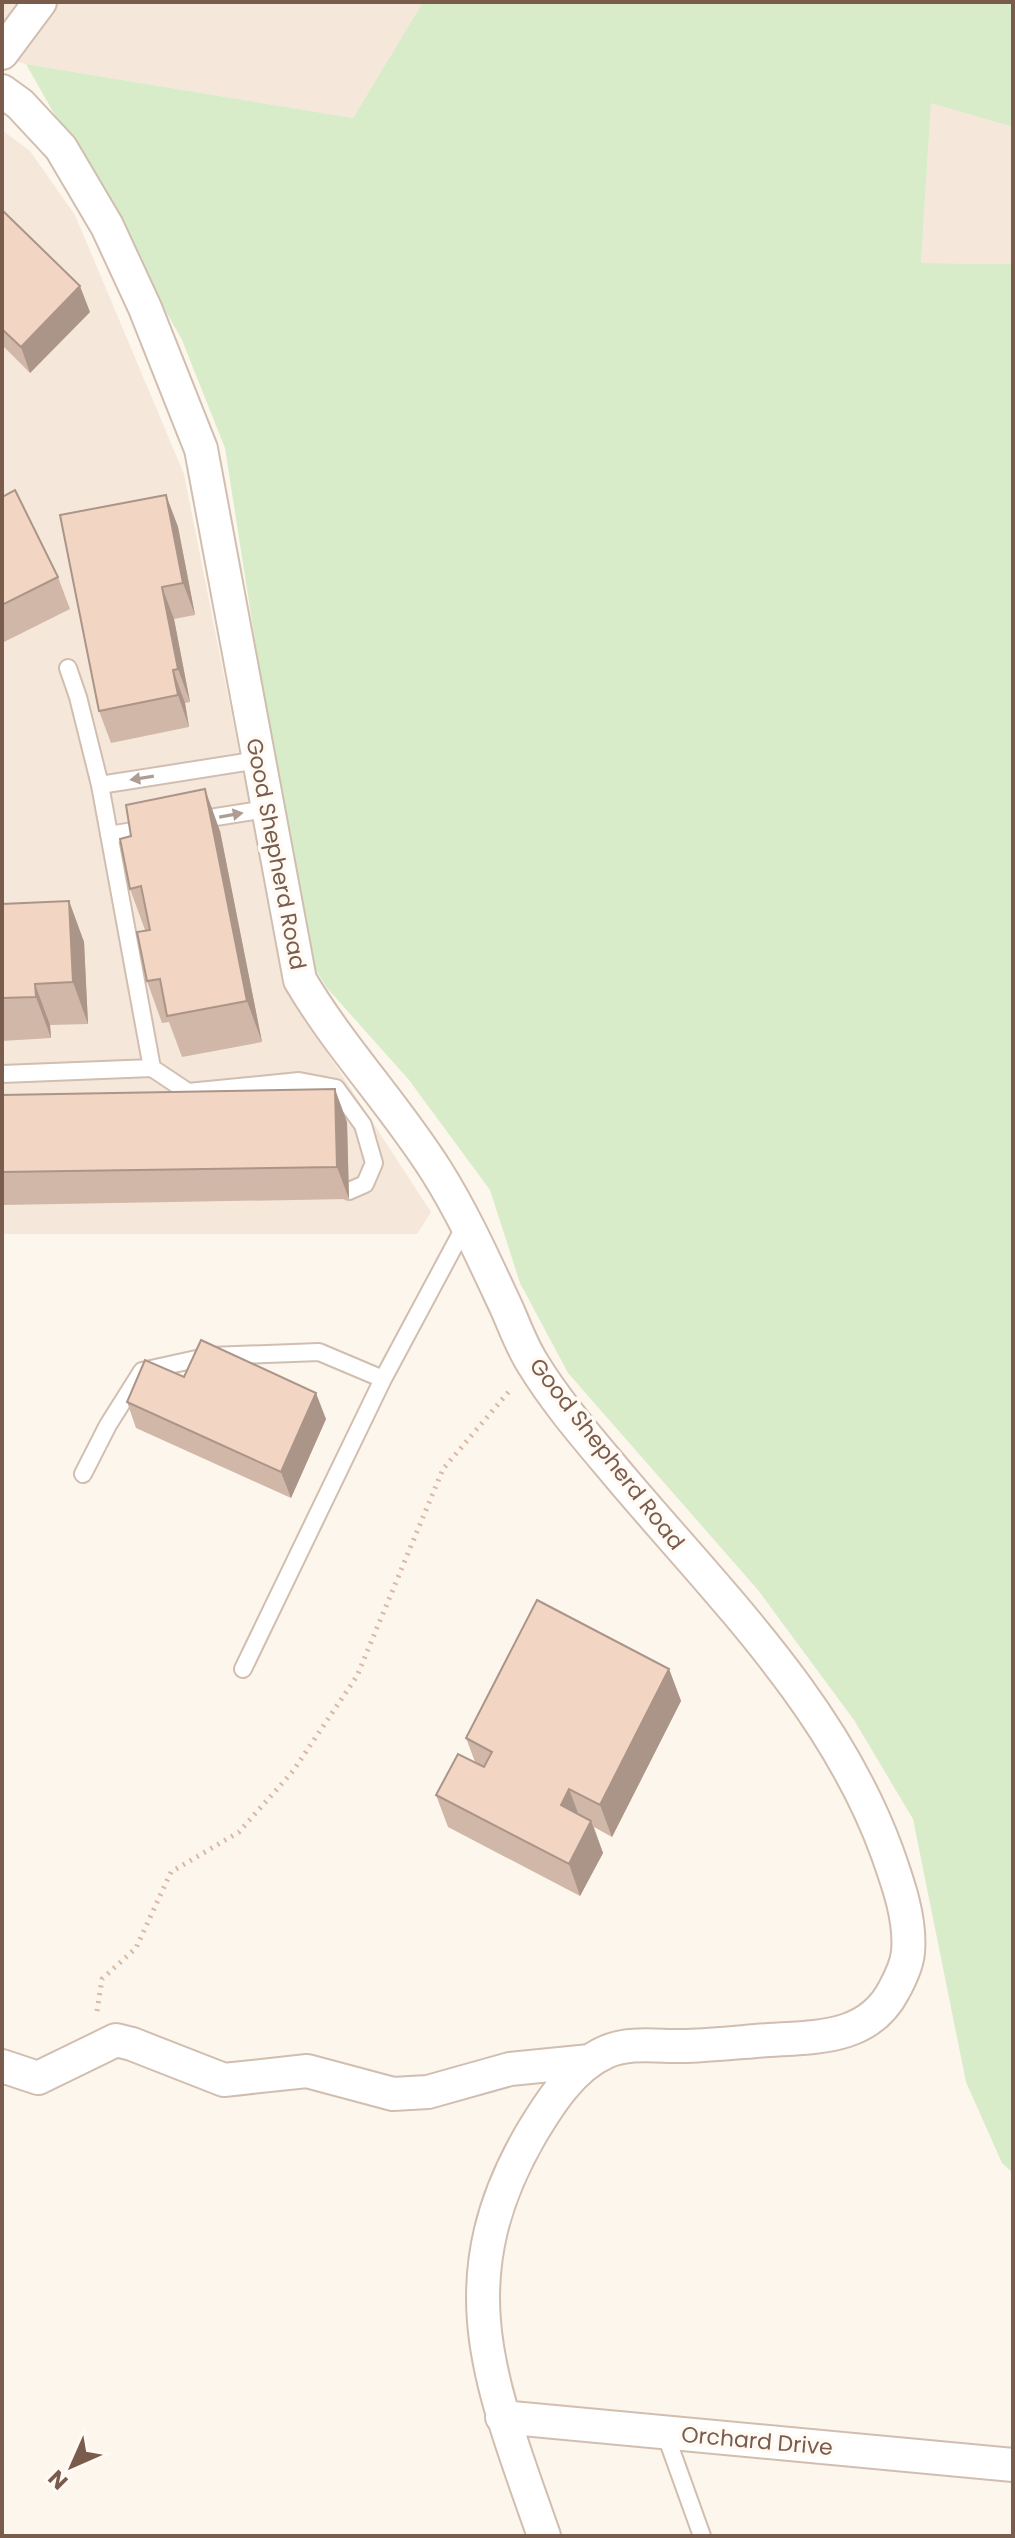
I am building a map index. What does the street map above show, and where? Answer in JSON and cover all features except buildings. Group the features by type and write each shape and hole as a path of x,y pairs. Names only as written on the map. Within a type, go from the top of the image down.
{"street":[{"path":"2,53 40,2"},
{"name":"Good Shepherd Road","path":"2,91 20,104 61,148 107,226 145,308 201,449 300,980 332,1030 408,1129 466,1223 532,1363 595,1446 755,1635 820,1718 879,1832 896,1877 906,1921 908,1954 900,1979 889,2001 872,2020 848,2032 818,2037 715,2044 631,2045 609,2050 590,2061 566,2084 538,2122 510,2172 491,2228 481,2295 487,2352 502,2417 544,2536"},
{"path":"2,2066 38,2078 116,2040 224,2080 307,2071 393,2094 428,2092 510,2069 590,2061"},
{"name":"Orchard Drive","path":"502,2417 1013,2465"}],"lane":[{"path":"68,668 100,785 152,1068"},
{"path":"100,785 258,760"},
{"path":"109,835 266,809"},
{"path":"2,1074 152,1068 188,1092 299,1081 336,1088 363,1125 374,1163 365,1184 349,1191"},
{"path":"243,1669 383,1379 466,1223"},
{"path":"83,1474 108,1425 142,1371 210,1356 319,1352 383,1379"},
{"path":"665,2433 702,2536"}],"path":[{"path":"92,2051 102,1979 136,1948 171,1872 239,1832 293,1771 357,1676 443,1469 532,1363"}],"shaded area":[{"path":"2,2 423,2 353,118 26,64 2,57"},
{"path":"931,102 1013,127 1013,264 921,263"},
{"path":"2,130 30,151 75,215 184,474 286,989 431,1212 417,1234 2,1234"}],"green space":[{"path":"423,2 1013,2 1013,127 931,103 921,263 1013,264 1013,2173 1002,2163 966,2082 913,1819 854,1720 758,1590 568,1373 520,1283 490,1190 409,1080 327,988 303,949 225,448 182,340 26,64 353,118"}]}
